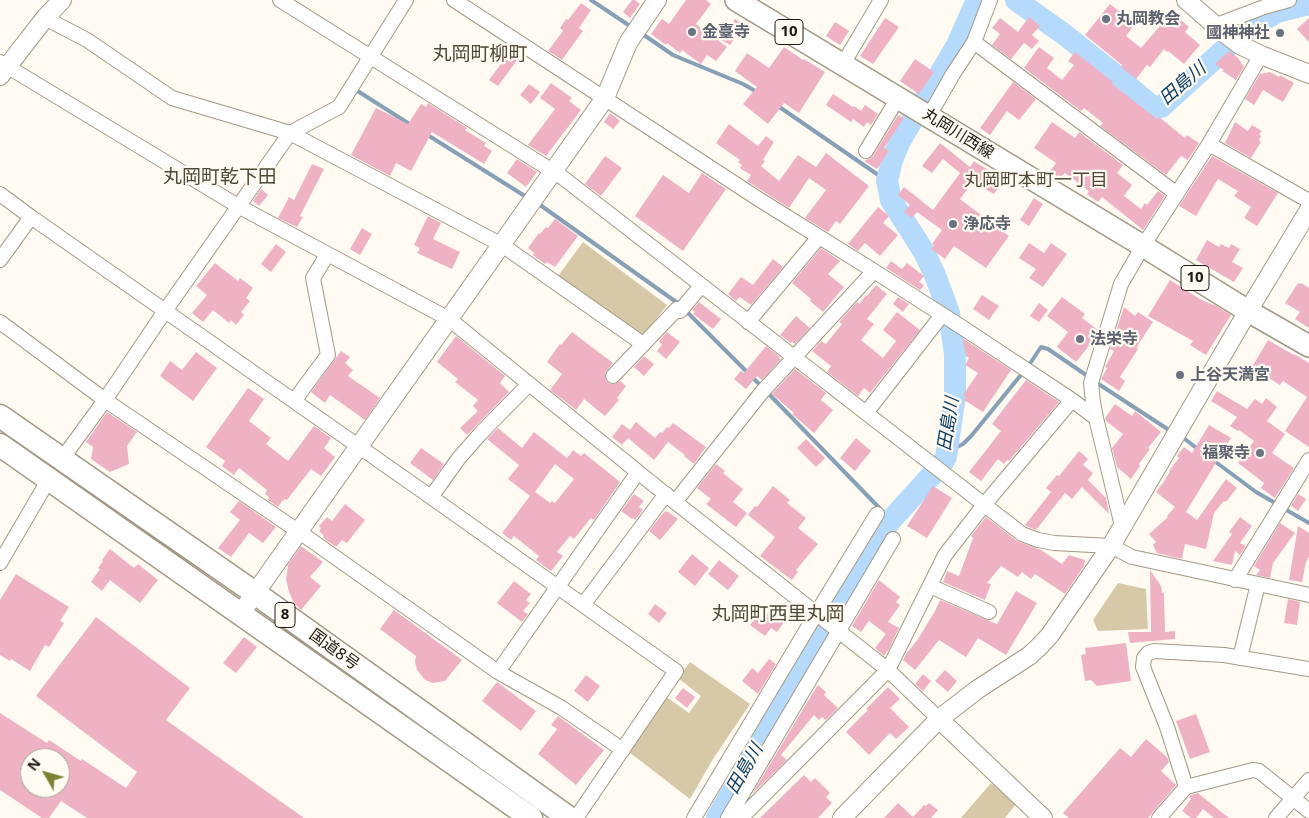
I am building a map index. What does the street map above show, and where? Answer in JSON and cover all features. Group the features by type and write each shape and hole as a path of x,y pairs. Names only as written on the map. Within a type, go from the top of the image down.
{"highway":[{"name":"国道8号","path":"0,416 255,593 569,818"},
{"name":"国道8号","path":"0,445 531,818"}],"main road":[{"name":"丸岡川西線","path":"736,0 1248,311 1309,346"}],"street":[{"path":"280,0 562,178 1022,534 1054,543 1110,546 1132,557 1309,595"},
{"path":"62,459 290,133 339,107 406,0"},
{"path":"454,0 760,200 960,326 1096,418"},
{"path":"240,613 605,98 628,43 657,0"},
{"path":"843,64 881,0"},
{"path":"929,116 974,42 990,0"},
{"path":"1186,0 1219,30 1240,45 1309,74"},
{"path":"1219,30 1264,7 1289,0"},
{"path":"643,344 502,244 290,133 172,98 87,40 52,6 3,68 238,206 449,319 670,498 888,670 1043,818"},
{"path":"974,42 1177,194"},
{"path":"1122,526 1096,418 1091,383 1121,284 1143,246 1209,144 1261,55"},
{"path":"866,151 898,98"},
{"path":"1209,144 1309,202"},
{"path":"0,194 676,671 576,818"},
{"path":"842,818 939,719 978,689 1029,656 1040,646 1065,615 1110,546 1309,210"},
{"path":"0,260 30,217"},
{"path":"748,322 819,237"},
{"path":"294,401 328,355 313,278 327,255"},
{"path":"583,605 670,498 762,392 874,271"},
{"path":"613,376 677,309 680,311 702,286"},
{"path":"866,412 942,315"},
{"path":"0,322 105,400 298,531 498,672 562,708 623,750"},
{"path":"431,497 459,458 529,384"},
{"path":"740,818 888,670 945,555 984,505 1072,400"},
{"path":"1235,580 1309,460"},
{"path":"498,672 638,472"},
{"path":"0,564 49,479"},
{"path":"694,818 877,514"},
{"path":"728,818 893,539"},
{"path":"1240,658 1258,584"},
{"path":"930,586 989,612"},
{"path":"1186,787 1167,727 1143,667 1144,658 1148,653 1154,651 1215,654 1309,669"},
{"path":"1159,818 1186,787 1256,770 1309,811"},
{"path":"1276,818 1309,780"}],"shaded area":[{"path":"583,242 667,305 643,336 638,336 558,276"},
{"path":"1118,583 1146,589 1148,629 1098,631 1093,620"},
{"path":"690,662 750,704 713,759 690,799 629,752 665,696 689,713 701,696 678,678"},
{"path":"991,783 1016,804 1005,818 961,818"}],"building":[{"path":"632,0 640,4 630,18 623,12"},
{"path":"686,0 706,0 711,4 696,24 727,47 716,61 707,55 701,64 682,50 680,53 651,34 662,19 669,24"},
{"path":"581,3 591,10 579,28 583,31 562,60 548,51 563,31 560,28 566,19 568,20"},
{"path":"1110,4 1135,24 1126,36 1141,48 1172,12 1189,27 1185,32 1200,45 1184,64 1164,49 1150,67 1147,65 1136,79 1085,35"},
{"path":"1029,17 1040,26 1032,35 1039,41 1032,49 1024,43 1011,59 992,45 1000,34 992,28 1000,18 1018,32"},
{"path":"885,18 899,27 873,64 860,56"},
{"path":"1309,18 1309,42 1297,29"},
{"path":"735,19 744,25 730,45 721,40"},
{"path":"835,22 849,31 840,45 826,36"},
{"path":"784,47 825,72 799,113 784,103 768,124 743,104 757,87 735,71 747,53 769,68"},
{"path":"1039,47 1054,58 1047,68 1062,80 1074,65 1068,61 1075,52 1157,119 1159,117 1185,138 1187,135 1199,143 1188,160 1181,156 1166,175 1100,126 1103,123 1084,108 1081,111 1024,68"},
{"path":"512,49 521,55 498,86 489,80"},
{"path":"1229,51 1238,58 1244,67 1236,80 1215,64"},
{"path":"915,59 934,72 919,94 900,81"},
{"path":"1270,72 1294,83 1283,102 1263,90 1254,105 1245,99 1260,74"},
{"path":"1013,82 1036,99 1019,120 1007,111 990,135 980,128"},
{"path":"551,83 572,98 569,101 581,110 546,156 528,145 555,109 540,98"},
{"path":"529,84 540,92 531,104 520,95"},
{"path":"833,94 861,111 865,105 878,114 871,125 867,122 864,127 853,119 851,122 826,105"},
{"path":"428,103 467,128 465,130 486,143 484,146 492,151 484,164 432,132 411,171 396,163 390,176 351,155 376,108 408,124 421,104 426,107"},
{"path":"610,113 620,121 613,129 604,122"},
{"path":"898,115 904,118 884,148 889,151 877,169 864,161 873,156"},
{"path":"1052,122 1075,138 1079,132 1123,165 1117,173 1132,185 1124,196 1141,209 1145,203 1147,205 1158,191 1165,196 1143,230 1102,197 1098,202 1087,194 1089,191 1065,173 1060,179 1050,171 1056,163 1034,148"},
{"path":"1235,122 1248,131 1252,125 1262,131 1259,134 1261,142 1251,158 1225,143"},
{"path":"729,124 758,146 766,136 774,142 761,166 779,181 798,155 816,167 826,153 869,186 840,224 836,221 828,232 805,218 826,190 809,178 789,208 747,181 751,175 740,168 742,165 738,162 740,160 716,143"},
{"path":"940,143 970,167 974,161 993,173 989,179 999,186 994,194 973,182 960,199 1009,236 986,268 954,246 945,259 931,249 934,245 932,244 942,230 917,212 912,218 904,212 910,205 898,195 904,187 933,210 960,173 943,159 932,173 922,166"},
{"path":"605,156 622,168 601,196 585,184"},
{"path":"1212,156 1278,193 1257,226 1244,218 1251,207 1234,196 1238,191 1218,179 1196,216 1179,206"},
{"path":"517,159 537,172 526,187 507,173"},
{"path":"312,164 324,169 300,216 303,217 297,227 278,218 289,197 294,200"},
{"path":"702,173 726,189 683,251 635,216 663,175 689,193"},
{"path":"261,189 268,195 259,206 253,201"},
{"path":"1034,198 1043,204 1029,226 1020,220"},
{"path":"878,207 889,216 883,223 898,235 880,256 865,243 858,251 848,244"},
{"path":"428,216 441,223 433,239 460,252 452,269 417,253 420,248 414,245"},
{"path":"555,219 578,236 555,267 547,262 545,264 533,255 534,253 528,248 539,233 546,227 548,228"},
{"path":"362,228 372,234 360,255 350,249"},
{"path":"1207,240 1219,247 1221,244 1229,248 1231,244 1240,249 1232,262 1243,268 1234,282 1196,260"},
{"path":"1029,243 1044,253 1051,243 1067,254 1043,287 1029,278 1036,269 1019,258"},
{"path":"276,244 286,252 271,272 261,264"},
{"path":"821,248 840,261 828,274 844,287 823,312 792,283"},
{"path":"773,259 783,267 751,305 740,297 736,301 728,294 741,277 753,285"},
{"path":"891,261 902,269 907,263 924,276 919,282 924,285 920,290 886,268"},
{"path":"215,263 238,281 240,278 253,288 246,298 250,301 241,312 244,315 236,325 231,320 229,323 213,310 203,322 192,313 207,295 196,286"},
{"path":"1170,280 1200,299 1213,304 1231,315 1206,355 1190,345 1193,341 1148,316"},
{"path":"1298,283 1309,288 1309,328 1295,319 1300,312 1285,303"},
{"path":"876,285 887,294 867,319 874,324 861,340 883,358 896,341 883,330 897,312 920,330 870,393 864,388 858,396 827,372 831,366 812,351 821,341 826,344 842,324 839,322"},
{"path":"982,295 999,306 989,320 973,309"},
{"path":"898,297 909,304 903,312 893,304"},
{"path":"1062,297 1085,314 1082,318 1098,330 1096,337 1076,362 1057,347 1068,332 1047,316"},
{"path":"699,302 721,319 713,329 693,314 695,312 692,310"},
{"path":"1039,303 1048,310 1039,322 1030,316"},
{"path":"1124,307 1135,316 1138,312 1153,322 1120,377 1125,381 1119,391 1101,379 1114,351 1110,349"},
{"path":"796,316 810,328 795,344 780,335"},
{"path":"572,332 613,363 605,373 607,382 615,384 620,381 626,386 617,398 619,400 605,416 584,399 576,410 550,390 562,374 547,362 560,344"},
{"path":"667,332 680,342 666,359 657,351 662,345 659,341"},
{"path":"456,336 505,376 500,383 509,392 467,435 460,428 478,411 473,406 478,400 455,382 458,379 437,362"},
{"path":"962,338 1011,370 983,412 964,400 966,397 963,395 978,373 965,365 969,358 966,356"},
{"path":"1268,340 1309,363 1309,447 1285,431 1307,397 1283,381 1280,385 1252,367"},
{"path":"766,346 781,359 762,380 757,376 746,389 734,379 741,371 744,373"},
{"path":"341,351 350,357 345,363 353,370 348,376 380,398 365,420 330,395 325,403 311,392"},
{"path":"196,352 217,368 193,401 160,376 170,361 182,370"},
{"path":"644,356 654,364 644,376 634,367"},
{"path":"795,369 826,393 821,400 833,410 814,433 772,394"},
{"path":"1026,380 1059,402 1009,461 1007,460 1004,464 998,459 981,481 969,472 1001,431 992,424"},
{"path":"248,388 264,399 249,421 271,438 266,444 288,461 314,426 331,438 324,448 335,457 321,476 311,469 287,500 282,501 278,507 268,500 269,497 265,494 267,490 239,468 234,475 222,466 225,461 206,447"},
{"path":"1217,391 1247,409 1255,399 1262,404 1266,398 1277,407 1267,421 1285,434 1272,453 1294,468 1275,498 1261,488 1264,483 1238,463 1254,441 1230,426 1237,417 1211,401"},
{"path":"1115,404 1132,416 1135,411 1161,432 1148,448 1150,449 1131,479 1117,467 1112,448 1123,434 1106,421 1105,418"},
{"path":"107,412 137,432 127,446 129,464 110,472 91,459 93,447 86,442"},
{"path":"636,422 655,438 673,423 706,447 694,464 668,442 654,460 628,438 622,445 612,437 622,424 630,430"},
{"path":"1209,425 1231,438 1186,512 1197,520 1226,479 1237,488 1214,513 1206,549 1185,544 1182,559 1157,553 1153,545 1156,542 1149,534 1168,517 1175,507 1156,492 1166,479 1169,471 1179,458 1177,456 1184,447 1192,453"},
{"path":"498,428 522,448 534,432 567,458 573,450 581,456 584,453 620,482 594,520 591,518 574,539 570,536 557,552 563,556 551,571 536,560 539,556 514,536 511,540 502,533 530,496 508,479 519,465 487,439","holes":["555,464 574,479 555,503 552,501 550,503 535,492"]},
{"path":"856,438 871,451 855,471 840,458"},
{"path":"806,439 825,458 816,467 797,448"},
{"path":"421,448 444,464 433,480 410,463"},
{"path":"1079,451 1088,459 1083,465 1093,473 1088,480 1106,498 1109,514 1082,487 1072,499 1065,493 1036,530 1026,526 1051,492 1046,488 1057,475 1059,476"},
{"path":"716,464 725,471 723,473 743,489 733,502 747,513 736,527 706,504 711,499 697,488"},
{"path":"773,486 790,500 787,503 806,518 798,528 818,544 796,570 798,572 792,580 760,556 775,537 748,515 755,506 757,507"},
{"path":"933,486 952,498 927,538 907,526"},
{"path":"634,494 644,501 639,507 643,510 635,520 621,511"},
{"path":"1298,494 1306,499 1298,511 1291,506"},
{"path":"239,501 276,527 263,543 249,533 231,557 218,548 240,520 230,512"},
{"path":"345,504 365,520 347,543 342,540 335,546 323,537 319,531 321,528 319,526 327,517 332,521"},
{"path":"665,511 678,519 660,540 649,531"},
{"path":"986,517 1017,541 1041,550 1062,564 1069,555 1085,560 1084,566 1065,594 1035,574 1031,579 1022,572 1018,577 1001,566 987,583 991,584 985,600 943,582 947,571 959,576 973,538 971,536"},
{"path":"1240,517 1252,526 1240,543 1246,546 1240,555 1235,551 1232,565 1213,561 1232,534 1229,532"},
{"path":"1280,523 1295,533 1273,563 1270,578 1256,575 1260,570 1254,566"},
{"path":"1298,526 1309,533 1309,557 1306,562 1302,582 1289,580"},
{"path":"301,546 323,562 310,577 321,586 301,610 294,603 286,579 287,566"},
{"path":"110,549 134,568 138,564 158,580 140,603 110,580 102,591 91,582"},
{"path":"692,554 709,568 695,586 678,572"},
{"path":"719,560 739,576 728,590 708,574"},
{"path":"1150,570 1161,586 1162,593 1164,593 1165,632 1175,631 1175,639 1130,643 1128,632 1151,632"},
{"path":"16,574 69,607 60,621 64,623 49,647 45,645 30,671 11,659 10,661 0,655 0,600"},
{"path":"879,580 900,597 896,602 900,605 888,622 899,628 884,656 875,648 886,634 869,621 861,632 852,626"},
{"path":"514,581 531,594 526,600 530,603 523,611 528,614 522,622 497,603"},
{"path":"1016,591 1037,603 1006,655 978,638 966,657 939,640 915,670 903,660 918,639 940,600 997,624"},
{"path":"1288,599 1300,602 1297,625 1284,623"},
{"path":"786,602 794,608 777,632 771,628 765,636 750,625 762,609 775,617"},
{"path":"655,604 667,613 659,623 648,614"},
{"path":"394,610 462,660 445,681 433,683 425,680 417,670 416,656 380,629"},
{"path":"96,617 190,688 166,720 304,818 87,818 61,801 49,818 42,818 0,790 0,713 47,743 49,740 61,748 20,748 20,798 70,798 70,754 81,761 82,759 126,788 137,772 36,696"},
{"path":"244,637 257,647 236,673 223,663"},
{"path":"1126,643 1131,681 1097,686 1091,680 1085,681 1081,655 1086,654 1085,648"},
{"path":"769,659 776,664 758,694 742,681 752,668 758,673"},
{"path":"945,670 957,681 948,692 935,681"},
{"path":"923,674 931,681 923,691 915,684"},
{"path":"586,675 600,686 588,702 574,691"},
{"path":"497,682 536,711 521,731 482,701"},
{"path":"818,685 826,692 824,695 838,708 826,720 822,717 819,720 814,715 781,755 787,760 752,794 814,691"},
{"path":"888,687 900,699 890,708 909,727 896,739 890,733 869,755 846,732"},
{"path":"683,688 695,697 687,708 675,698"},
{"path":"1196,714 1210,752 1190,759 1176,721"},
{"path":"558,716 604,750 576,785 538,754 557,729 551,725"},
{"path":"1146,739 1167,757 1169,762 1161,771 1176,785 1148,818 1069,818 1063,813 1120,748 1131,757"},
{"path":"804,775 811,782 815,778 830,793 826,797 832,803 818,818 760,818"},
{"path":"1198,793 1229,818 1214,818 1203,809 1196,818 1191,818 1182,811 1191,799 1189,797"},
{"path":"898,803 913,817 924,805 926,806 929,803 938,810 931,818 884,818"}],"waterway":[{"path":"591,0 633,28"},
{"name":"田島川","path":"717,818 886,527 946,457 955,396 955,354 949,313 924,252 891,200 887,181 892,160 900,141 957,45 977,0"},
{"name":"田島川","path":"1016,0 1065,35 1154,108 1161,107 1245,31 1277,12 1309,4"},
{"path":"641,33 673,55 743,84 757,92"},
{"path":"356,90 411,125"},
{"path":"778,106 887,181"},
{"path":"426,134 528,198"},
{"path":"536,202 679,304"},
{"path":"684,309 762,387"},
{"path":"947,452 963,444 972,435 1029,365 1041,347 1048,349 1089,377"},
{"path":"1094,381 1172,432"},
{"path":"767,392 891,520"},
{"path":"1181,436 1199,450"},
{"path":"1213,460 1256,492 1277,504"},
{"path":"1283,508 1309,523"}],"place":[{"name":"丸岡教会","path":"1106,19"},
{"name":"金臺寺","path":"692,32"},
{"name":"國神神社","path":"1280,33"},
{"name":"浄応寺","path":"953,224"},
{"name":"法栄寺","path":"1080,339"},
{"name":"上谷天満宮","path":"1180,375"},
{"name":"福聚寺","path":"1260,453"}],"district":[{"name":"丸岡町柳町","path":"480,55"},
{"name":"丸岡町乾下田","path":"220,178"},
{"name":"丸岡町本町一丁目","path":"1036,181"},
{"name":"丸岡町西里丸岡","path":"778,615"}]}
